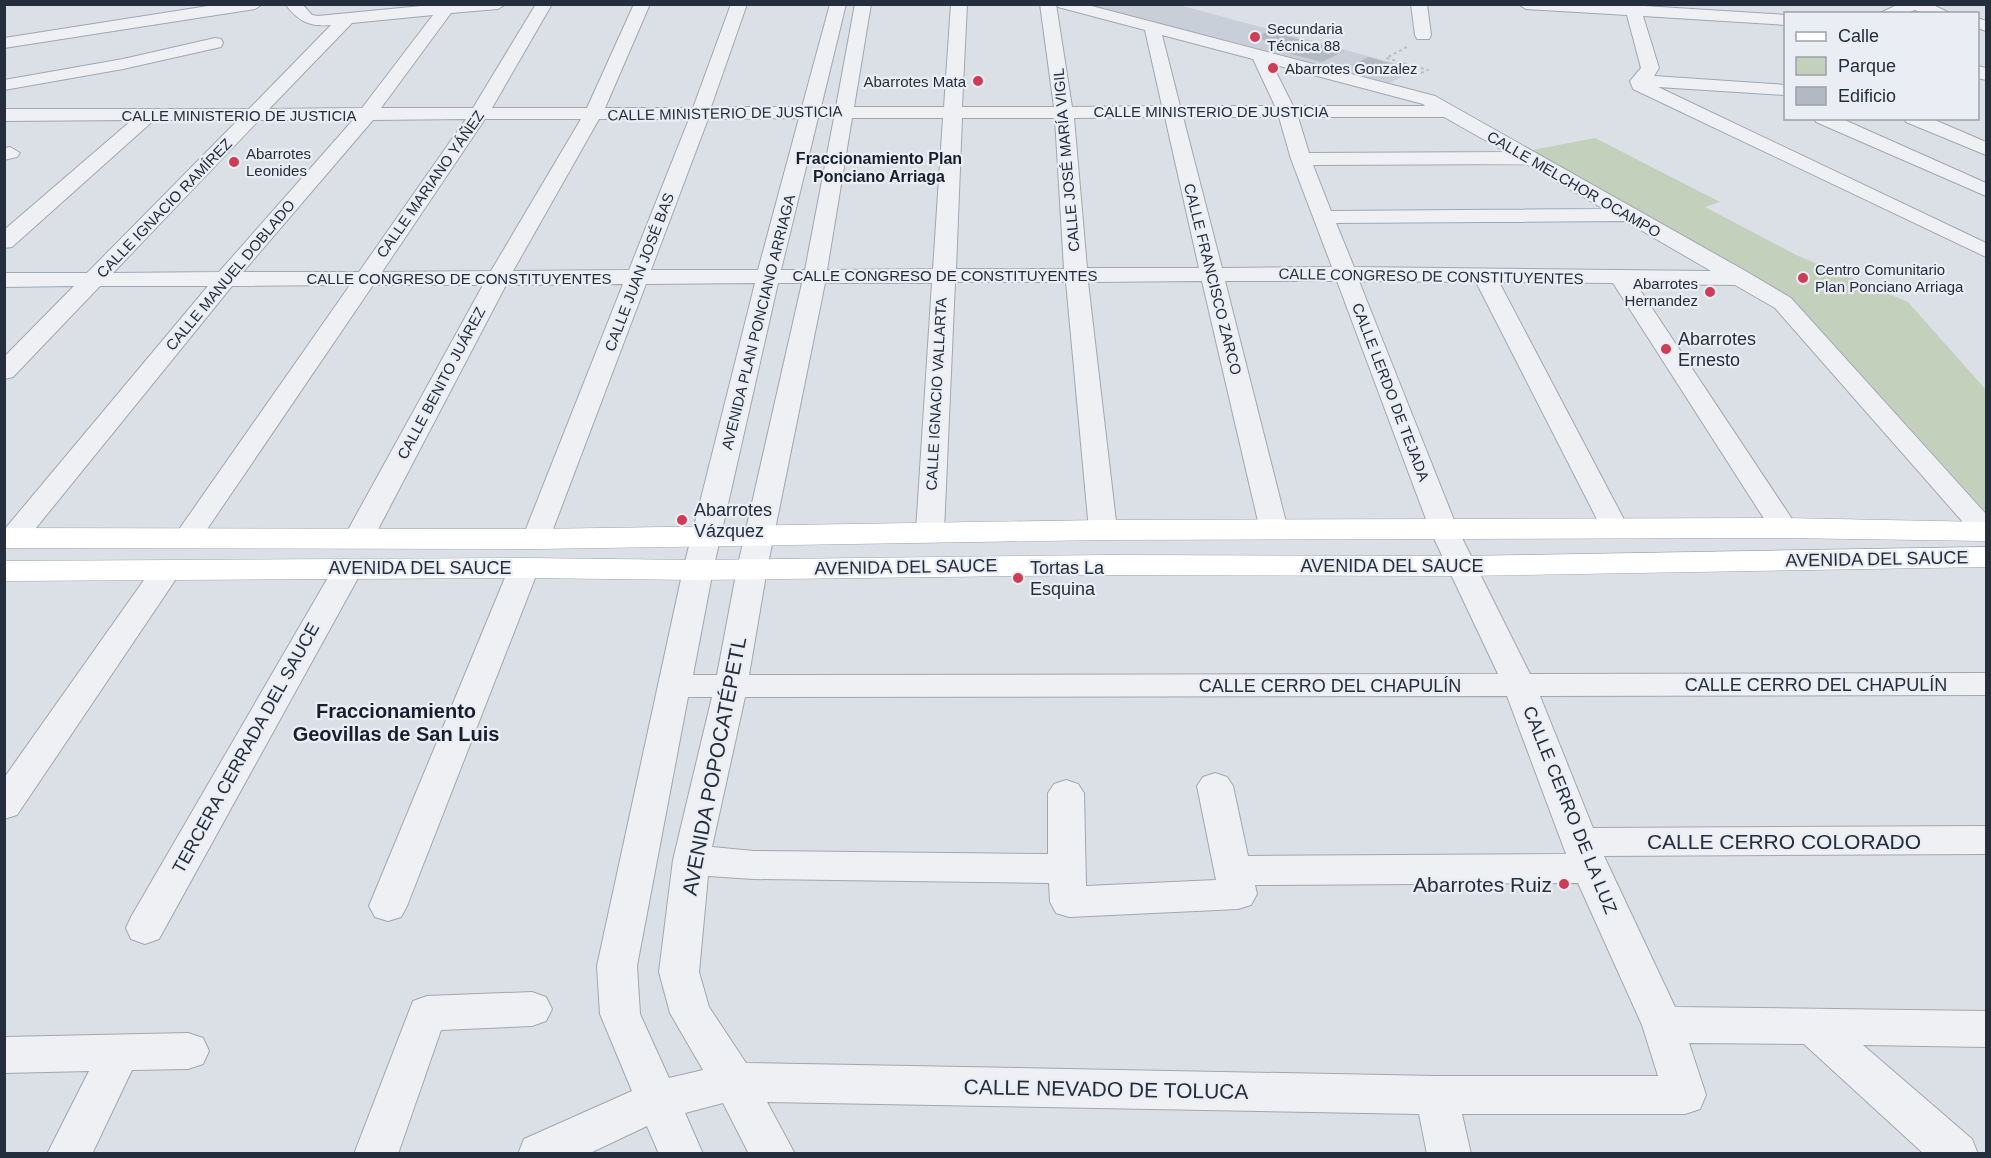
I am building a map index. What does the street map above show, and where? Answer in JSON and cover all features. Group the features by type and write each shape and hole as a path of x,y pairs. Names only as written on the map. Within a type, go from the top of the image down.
{"main road":[{"name":"AVENIDA DEL SAUCE","path":"756,552 930,531 1784,528 1986,531"},
{"name":"AVENIDA DEL SAUCE","path":"9,538 187,538 353,554"},
{"name":"AVENIDA DEL SAUCE","path":"4,571 166,570 353,554 756,552 1107,564 1461,566 1986,557"}],"street":[{"path":"294,4 311,21 359,13 446,10 498,4"},
{"name":"CALLE MARIANO YÁÑEZ","path":"187,538 479,114 544,4"},
{"name":"CALLE BENITO JUÁREZ","path":"353,554 498,278 593,114 642,4"},
{"name":"CALLE JUAN JOSÉ BAS","path":"388,906 531,553 700,114 739,4"},
{"name":"AVENIDA PLAN PONCIANO ARRIAGA","path":"703,553 768,276 838,4"},
{"path":"756,552 815,277 863,4"},
{"name":"CALLE IGNACIO VALLARTA","path":"930,531 958,4"},
{"name":"CALLE JOSÉ MARÍA VIGIL","path":"1048,4 1064,111 1076,274 1103,530"},
{"name":"CALLE MELCHOR OCAMPO","path":"1064,4 1429,100 1625,215 1741,278 1783,303 1986,531"},
{"path":"1419,4 1423,35"},
{"path":"1526,4 1784,20"},
{"path":"4,43 114,20 250,5"},
{"path":"1892,12 1914,5 1937,12"},
{"name":"CALLE MANUEL DOBLADO","path":"9,538 226,278 367,115 446,10"},
{"path":"1634,11 1648,56 1650,68 1645,75 1647,80"},
{"name":"CALLE IGNACIO RAMÍREZ","path":"4,372 359,13"},
{"path":"114,20 123,45"},
{"name":"CALLE FRANCISCO ZARCO","path":"1152,27 1274,530"},
{"path":"4,85 123,64 215,43"},
{"name":"CALLE LERDO DE TEJADA","path":"1259,54 1287,112 1301,159 1444,530"},
{"path":"14,109 118,73 123,69 123,64"},
{"path":"1784,90 1639,81 1639,85 1986,251"},
{"path":"1751,87 1784,102"},
{"name":"CALLE MINISTERIO DE JUSTICIA","path":"14,109 148,116 700,114 810,111 1446,111"},
{"path":"4,242 148,116"},
{"path":"1828,120 1986,190"},
{"path":"1918,120 1986,149"},
{"path":"1877,142 1938,129"},
{"path":"1301,159 1527,158"},
{"path":"1323,217 1625,215"},
{"name":"CALLE CONGRESO DE CONSTITUYENTES","path":"4,280 1076,274 1741,278"},
{"path":"1485,277 1615,529"},
{"path":"1620,277 1784,528"},
{"name":"CALLE CERRO DE LA LUZ","path":"1444,530 1520,686 1585,855 1663,1025 1685,1095"},
{"name":"AVENIDA POPOCATÉPETL","path":"756,552 730,686 691,860 679,972 690,1013 734,1082 773,1154"},
{"path":"681,1154 620,1014 617,966 703,553"},
{"name":"TERCERA CERRADA DEL SAUCE","path":"145,928 353,554"},
{"path":"4,806 166,570"},
{"name":"CALLE CERRO DEL CHAPULÍN","path":"674,686 1986,684"},
{"path":"1215,786 1236,882"},
{"path":"1066,793 1067,886"},
{"name":"CALLE CERRO COLORADO","path":"691,860 1067,886 1236,882 1585,855 1986,840"},
{"path":"376,1154 427,1013 532,1009"},
{"path":"1663,1025 1986,1029"},
{"path":"1813,1027 1956,1154"},
{"path":"4,1055 188,1051"},
{"path":"69,1154 120,1052"},
{"name":"CALLE NEVADO DE TOLUCA","path":"540,1154 657,1100 734,1082 1436,1095 1685,1095"},
{"path":"1436,1095 1449,1154"}],"path":[{"path":"1390,89 1428,70 1386,58 1395,53"}],"shaded area":[{"name":"Secundaria Técnica 88","path":"1090,5 1179,5 1416,69 1390,83"}],"green space":[{"name":"Centro Comunitario Plan Ponciano Arriaga","path":"1595,138 1720,202 1705,207 1796,255 1908,302 1986,390 1986,512 1796,302 1527,151"}],"building":[{"path":"1268,31 1344,51 1322,62 1271,49 1279,44 1255,38"},
{"path":"1369,57 1392,64 1376,72 1352,65"}],"place":[{"name":"Secundaria Técnica 88","path":"1255,37"},
{"name":"Abarrotes Gonzalez","path":"1273,68"},
{"name":"Abarrotes Mata","path":"978,81"},
{"name":"Abarrotes Leonides","path":"234,162"},
{"name":"Centro Comunitario Plan Ponciano Arriaga","path":"1803,278"},
{"name":"Abarrotes Hernandez","path":"1710,292"},
{"name":"Abarrotes Ernesto","path":"1666,349"},
{"name":"Abarrotes Vázquez","path":"682,520"},
{"name":"Tortas La Esquina","path":"1018,578"},
{"name":"Abarrotes Ruiz","path":"1564,884"}],"district":[{"name":"Fraccionamiento Plan Ponciano Arriaga","path":"879,167"},
{"name":"Fraccionamiento Geovillas de San Luis","path":"396,722"}]}
